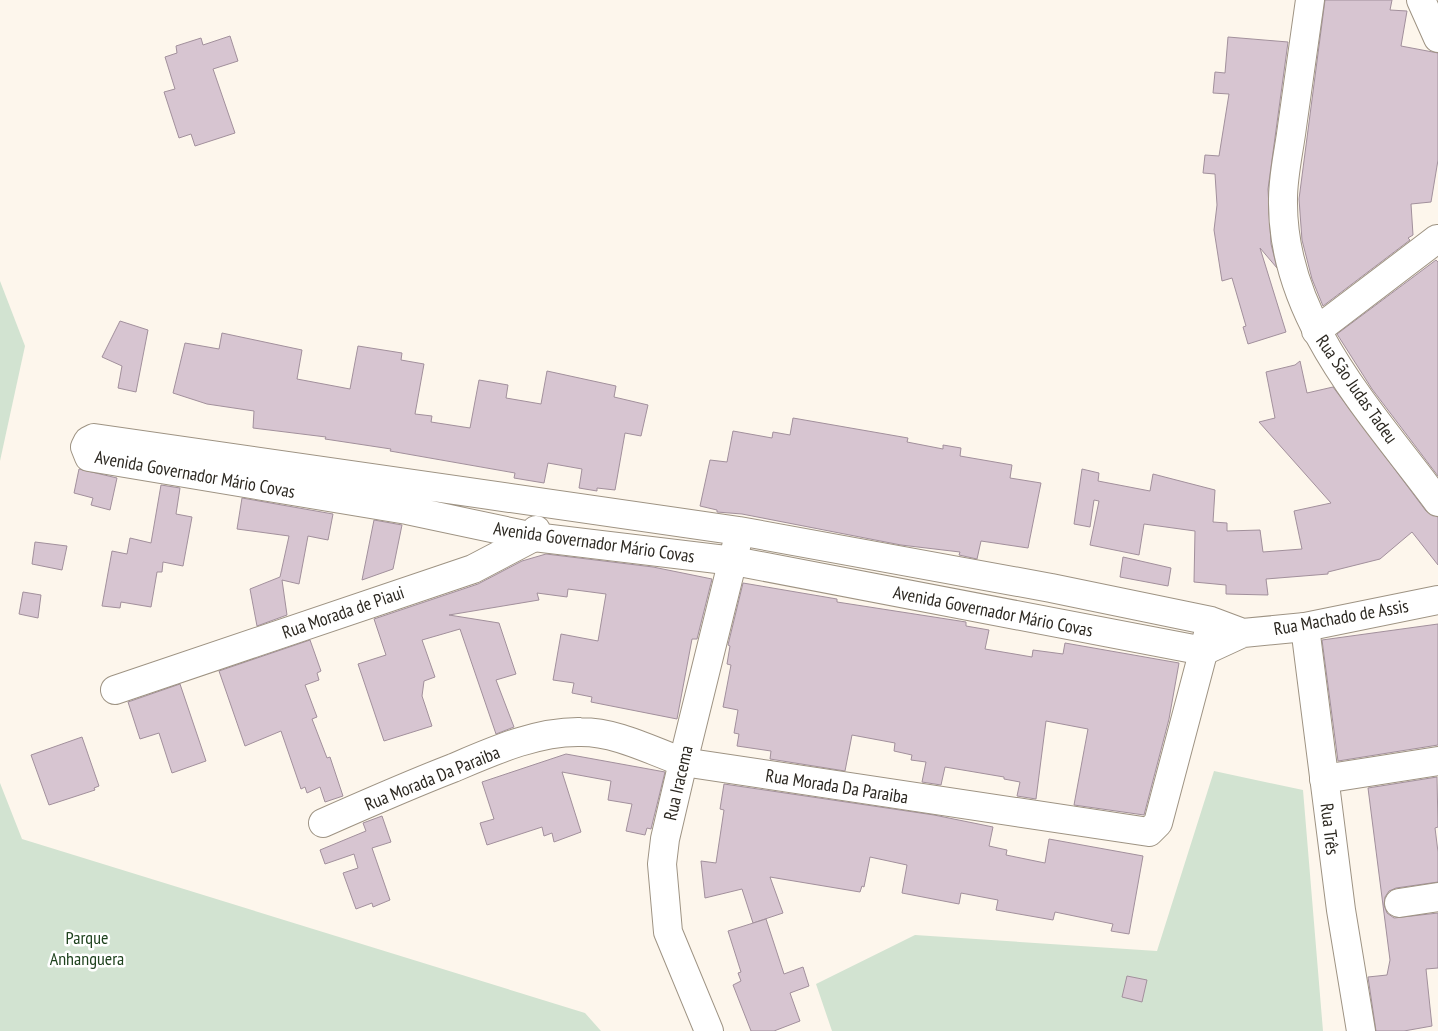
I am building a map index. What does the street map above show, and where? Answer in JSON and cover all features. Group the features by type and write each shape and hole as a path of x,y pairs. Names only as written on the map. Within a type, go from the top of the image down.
{"street":[{"name":"Rua São Judas Tadeu","path":"1310,0 1283,197 1287,250 1294,277 1316,331 1334,360 1438,502"},
{"path":"1421,0 1438,38"},
{"path":"1316,331 1438,239"},
{"name":"Avenida Governador Mário Covas","path":"1204,652 734,561 534,537 407,510 89,457 85,447 88,440 94,438 739,531 970,575 1051,588 1211,621"},
{"path":"534,537 544,504"},
{"name":"Rua Iracema","path":"709,1031 668,932 662,864 665,839 734,561 739,531"},
{"name":"Rua Morada de Piaui","path":"115,690 473,569 534,537"},
{"path":"965,605 970,575"},
{"name":"Rua Machado de Assis","path":"1204,652 1243,632 1305,627 1438,600"},
{"name":"Rua Morada Da Paraiba","path":"323,823 377,798 490,753 560,733 582,732 610,735 683,762 1149,832 1158,823 1211,621"},
{"name":"Rua Machado de Assis","path":"1211,621 1243,632"},
{"name":"Rua Três","path":"1305,627 1341,910 1360,1031"},
{"path":"1324,779 1438,761"},
{"path":"1399,903 1438,897"}],"green space":[{"path":"0,281 25,346 0,461"},
{"path":"1214,771 1303,790 1323,1031 832,1031 816,984 915,935 1157,951"},
{"name":"Parque Anhanguera","path":"0,783 22,839 585,1013 601,1031 0,1031"}],"building":[{"path":"1325,0 1392,0 1390,10 1407,11 1401,46 1438,53 1438,160 1431,202 1411,204 1413,235 1408,238 1410,240 1323,306 1312,279 1302,240 1299,199"},
{"path":"230,36 238,61 213,69 235,133 195,146 191,134 179,138 164,92 175,89 165,57 177,53 176,46 201,38 203,45"},
{"path":"1228,37 1288,42 1268,189 1271,244 1277,268 1260,248 1286,332 1248,344 1243,327 1246,326 1232,278 1222,281 1214,230 1217,205 1215,174 1203,173 1205,155 1219,156 1229,94 1213,93 1215,72 1225,73"},
{"path":"1436,260 1438,262 1438,476 1372,389 1337,334"},
{"path":"120,321 148,330 136,392 118,388 122,366 102,357"},
{"path":"222,333 302,350 297,379 350,389 358,346 402,353 401,360 424,364 415,414 432,416 431,422 470,428 479,380 508,385 506,398 541,404 547,371 616,386 614,397 648,405 641,436 625,433 615,490 597,488 597,491 579,488 582,469 548,463 544,483 514,478 515,473 390,451 391,449 325,439 326,437 253,428 254,411 207,404 173,393 185,343 219,349"},
{"path":"1300,361 1307,393 1333,387 1426,511 1438,517 1438,565 1412,532 1380,559 1328,572 1328,574 1266,579 1268,595 1226,594 1226,585 1194,582 1195,531 1144,524 1139,555 1090,545 1099,501 1094,500 1090,527 1074,524 1082,469 1099,473 1098,481 1150,491 1153,474 1215,490 1213,522 1227,523 1227,531 1260,530 1263,552 1302,549 1294,511 1331,503 1259,422 1275,418 1266,372 1295,365"},
{"path":"793,418 908,438 907,442 943,449 943,445 961,448 960,456 1012,465 1010,478 1041,483 1028,548 981,541 977,559 959,555 960,552 901,545 742,514 717,512 717,510 700,506 710,460 727,462 733,431 772,438 773,432 790,435"},
{"path":"79,469 117,478 110,510 91,505 93,498 74,493"},
{"path":"161,485 180,488 176,514 192,517 183,566 163,562 162,572 157,572 151,607 121,602 120,608 102,606 112,551 127,554 130,538 151,543"},
{"path":"242,498 333,514 328,540 308,536 299,584 282,580 287,615 257,626 250,589 280,577 289,536 237,529"},
{"path":"374,520 402,525 393,569 362,580"},
{"path":"35,542 67,546 62,570 32,564"},
{"path":"546,554 653,567 712,579 697,639 692,639 677,719 591,702 592,697 572,693 574,683 553,680 561,634 598,641 606,594 568,589 567,597 537,593 539,600 449,615 499,623 516,674 496,680 514,727 496,734 460,629 422,640 435,677 424,681 422,696 432,726 384,741 358,664 386,655 374,619 478,584 522,561"},
{"path":"1123,557 1171,568 1168,586 1120,577"},
{"path":"743,583 837,599 837,602 966,622 966,626 989,630 985,649 1032,657 1033,650 1063,654 1065,643 1179,663 1169,719 1144,815 1074,805 1088,729 1046,721 1036,799 1017,796 1020,782 1004,779 1004,777 945,767 941,785 922,782 926,762 911,760 912,755 894,751 895,743 852,735 845,771 770,759 771,751 737,746 739,734 734,733 738,710 723,707 731,665 727,664 730,646 728,645"},
{"path":"23,592 41,595 38,618 19,614"},
{"path":"1438,624 1438,745 1338,761 1322,640"},
{"path":"310,640 321,671 317,673 319,680 305,685 317,717 312,719 327,758 330,757 343,796 325,802 320,787 307,793 305,787 301,789 281,731 245,746 219,671"},
{"path":"180,684 206,761 172,773 159,733 140,739 128,702"},
{"path":"82,737 99,786 94,788 95,790 49,805 31,755"},
{"path":"566,754 665,772 651,829 647,828 645,835 626,831 632,804 608,800 611,781 562,772 581,832 554,842 552,833 544,836 542,827 487,845 480,823 494,819 482,782"},
{"path":"1437,777 1438,827 1435,828 1438,852 1438,882 1396,888 1389,891 1385,897 1384,905 1387,913 1394,918 1438,913 1438,968 1426,969 1432,1026 1404,1031 1376,1031 1368,977 1387,975 1390,960 1368,788"},
{"path":"724,784 934,815 993,827 989,846 1007,850 1006,855 1045,863 1049,839 1143,856 1129,934 1111,931 1113,924 1055,912 1053,920 996,910 998,900 961,893 959,904 902,893 907,865 870,857 864,887 862,886 860,892 770,877 783,913 753,923 742,889 705,898 701,861 716,863 724,810 720,809"},
{"path":"382,816 391,842 372,848 390,900 373,907 372,903 356,909 343,873 358,868 354,854 325,864 320,850 366,831 363,823"},
{"path":"766,919 784,974 803,967 809,986 790,993 800,1021 774,1031 751,1031 733,985 741,981 738,973 741,972 728,931"},
{"path":"1127,976 1147,980 1142,1002 1122,997"}]}
